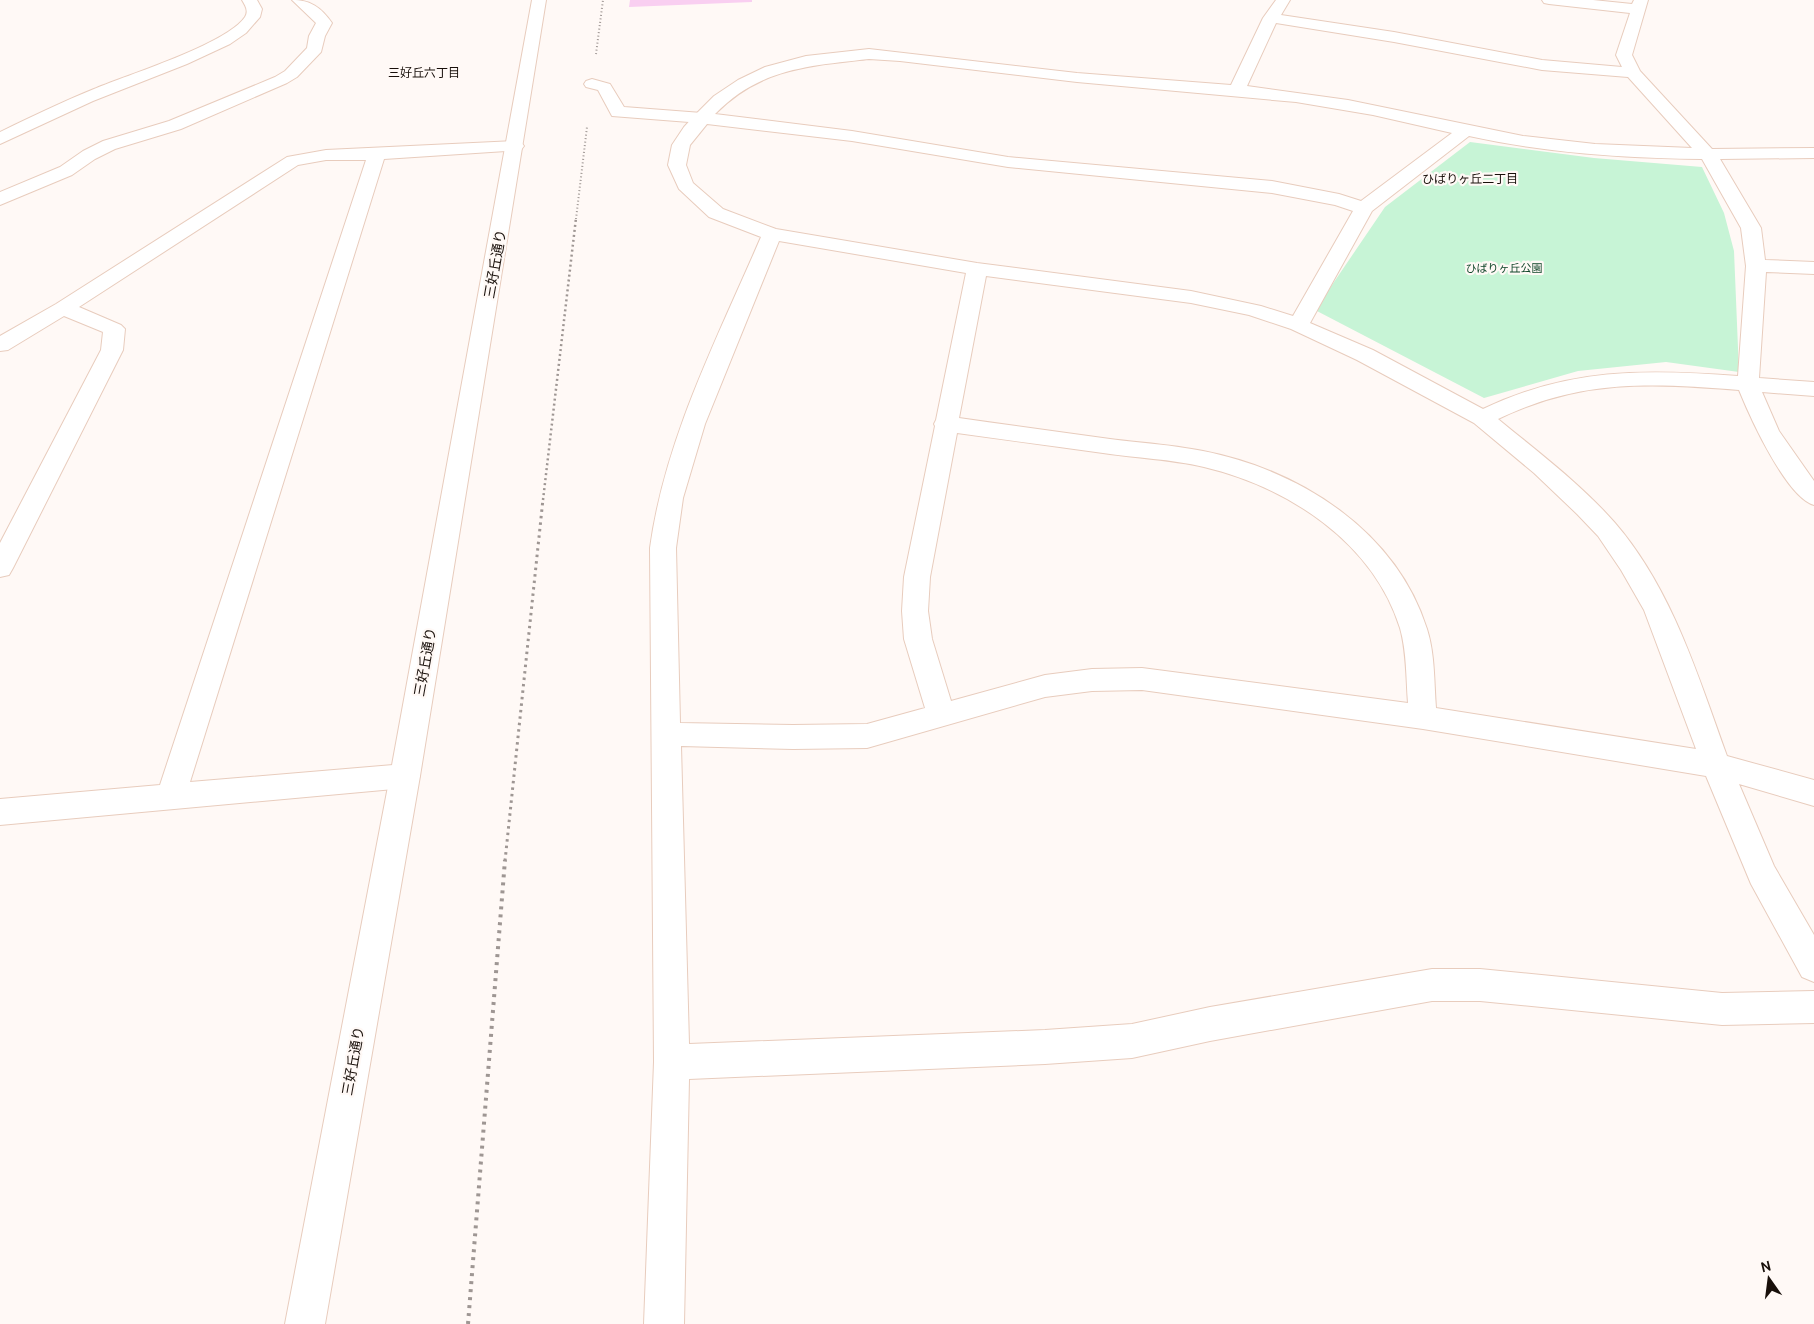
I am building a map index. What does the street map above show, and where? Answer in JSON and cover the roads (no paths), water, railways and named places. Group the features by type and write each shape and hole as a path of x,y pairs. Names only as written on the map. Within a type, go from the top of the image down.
{"street":[{"path":"0,139 99,92 229,38 252,20 254,6 248,0"},
{"path":"0,199 66,171 89,155 109,145 175,125 208,110 237,100 290,74 315,49 317,36 324,23 319,14 307,8 299,0"},
{"name":"三好丘通り","path":"305,1324 405,776 540,0"},
{"path":"1238,89 1271,18 1283,0"},
{"path":"1549,0 1640,4 1624,55 1633,73 1708,155 1751,228 1756,266 1748,385 1768,432 1798,478 1814,497"},
{"path":"1271,18 1394,37 1514,60 1633,73"},
{"path":"1814,153 1708,155 1564,146 1523,141 1325,101 1238,89 1100,80 869,54 834,56 771,70 736,88 720,100 690,131 681,146 677,165 685,185 716,213 772,234 977,269 1191,297 1254,310 1298,325 1364,355 1482,418 1542,467 1586,508 1606,530 1630,563 1657,609 1716,765 1762,874 1814,966"},
{"path":"592,84 604,87 618,112 702,118 852,136 1008,162 1272,188 1339,200 1364,208"},
{"path":"1298,325 1364,208 1466,130"},
{"path":"0,345 63,308 292,161 326,154 378,154 515,146"},
{"path":"171,796 378,154"},
{"path":"664,1324 672,1062 665,734 663,548 665,520 679,465 697,411 772,234"},
{"path":"1756,266 1814,268"},
{"path":"942,715 918,639 915,611 917,577 977,269"},
{"path":"0,568 112,350 114,329 63,308"},
{"path":"1482,418 1524,398 1593,382 1644,378 1814,389"},
{"path":"946,424 1204,459 1237,468 1297,493 1342,526 1362,546 1389,578 1406,607 1414,632 1423,717"},
{"path":"665,734 793,737 867,736 1045,686 1092,680 1142,679 1423,717 1716,765 1814,793"},
{"path":"0,812 405,776"},
{"path":"672,1062 1045,1047 1132,1041 1210,1024 1432,985 1480,985 1722,1009 1814,1007"}],"district":[{"name":"三好丘六丁目","path":"424,72"},
{"name":"ひばりヶ丘二丁目","path":"1470,178"}],"park label":[{"name":"ひばりヶ丘公園","path":"1504,268"}]}
